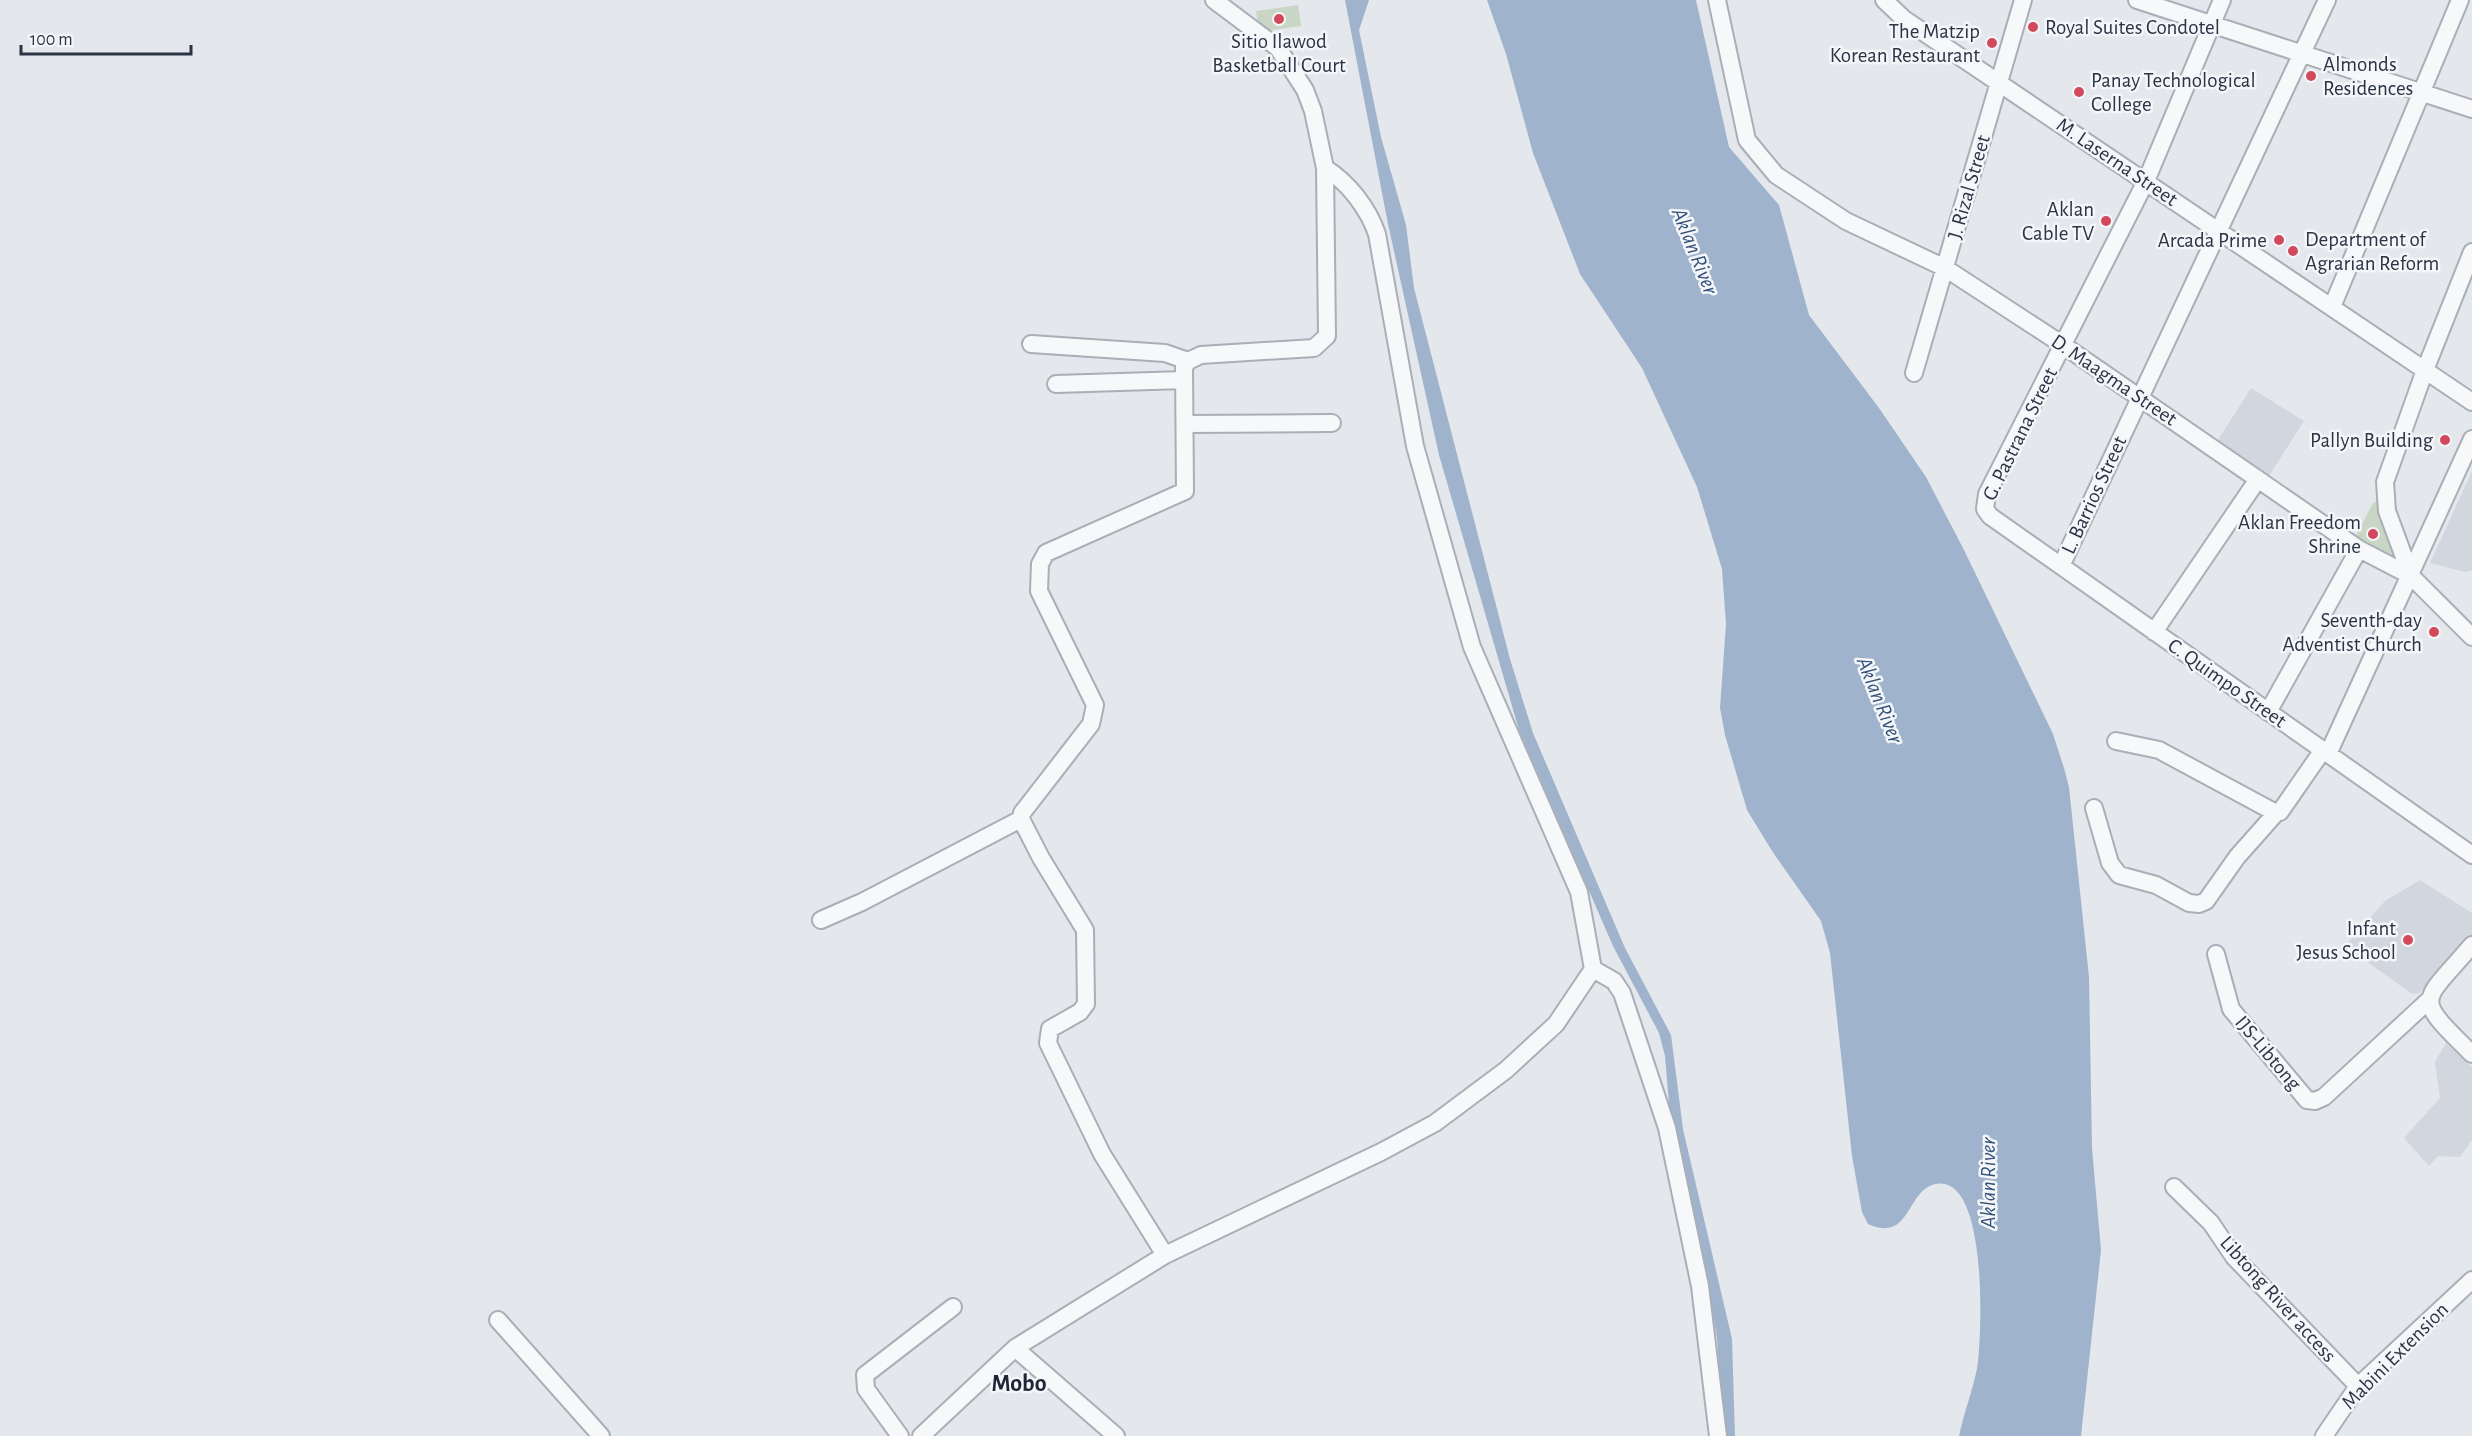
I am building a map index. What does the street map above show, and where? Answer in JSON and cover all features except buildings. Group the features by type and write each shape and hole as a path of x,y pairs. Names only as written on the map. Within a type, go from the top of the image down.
{"street":[{"path":"1031,344 1165,353 1188,360 1201,356 1314,348 1323,342 1327,327 1325,168 1313,111 1305,90 1288,63 1266,39 1214,0"},
{"name":"D. Maagma Street","path":"1717,0 1747,140 1776,175 1846,221 1945,268 2063,345 2359,549 2411,576 2472,637"},
{"name":"M. Laserna Street","path":"1884,0 1904,19 2472,402"},
{"name":"J. Rizal Street","path":"1914,373 2023,0"},
{"path":"2137,0 2472,110"},
{"name":"G. Pastrana Street","path":"1985,509 1985,498 2146,181 2222,0"},
{"name":"L. Barrios Street","path":"2061,566 2327,0"},
{"path":"2332,307 2460,0"},
{"path":"921,1436 1015,1348 1165,1255 1382,1152 1435,1123 1506,1070 1556,1024 1593,969 1579,892 1469,636 1415,446 1377,234 1371,218 1340,177 1325,168"},
{"path":"2411,576 2387,511 2385,482 2425,370 2472,252"},
{"path":"1165,1255 1102,1154 1048,1043 1050,1029 1080,1012 1086,1004 1087,937 1021,819 1022,813 1091,724 1096,711 1044,605 1039,591 1040,564 1046,553 1058,546 1185,491 1184,367 1188,360"},
{"path":"1056,384 1184,380"},
{"path":"1185,424 1332,423"},
{"path":"2094,808 2110,863 2119,875 2156,885 2189,903 2199,904 2206,901 2237,857 2276,813 2280,812 2325,752 2411,576 2472,439"},
{"path":"2154,632 2258,478"},
{"name":"C. Quimpo Street","path":"1985,509 1990,516 2472,855"},
{"path":"2268,712 2359,549"},
{"path":"2116,741 2159,750 2276,813"},
{"path":"821,920 1021,819"},
{"path":"2470,953 2434,988 2429,1000 2434,1017 2472,1054"},
{"name":"IJS-Libtong","path":"2216,954 2231,1009 2307,1100 2316,1101 2324,1097 2429,1000"},
{"path":"1593,969 1614,981 1622,993 1667,1128 1700,1286 1718,1436"},
{"name":"Libtong River access","path":"2174,1187 2211,1223 2234,1257 2358,1386"},
{"name":"Mabini Extension","path":"2324,1436 2358,1386 2472,1280"},
{"path":"900,1436 866,1389 866,1375 953,1307"},
{"path":"498,1320 601,1436"},
{"path":"1015,1348 1116,1436"}],"shaded area":[{"path":"2251,388 2304,421 2269,476 2216,443"},
{"path":"2472,471 2472,570 2465,572 2430,563"},
{"name":"Infant Jesus School","path":"2420,880 2472,913 2472,935 2419,993 2412,994 2345,946 2385,901"},
{"path":"2446,1043 2472,1067 2472,1140 2460,1157 2438,1156 2429,1166 2404,1138 2440,1098 2435,1062"}],"green space":[{"name":"Sitio Ilawod Basketball Court","path":"1298,5 1301,26 1259,32 1256,11"},
{"path":"2377,502 2396,555 2393,557 2355,537 2373,503"}],"water":[{"path":"1345,0 1369,0 1359,30 1381,137 1406,225 1414,288 1510,659 1533,733 1625,948 1671,1035 1683,1129 1732,1339 1735,1436 1724,1436 1717,1338 1705,1266 1671,1127 1665,1056 1659,1033 1613,946 1519,730 1439,455 1388,224"},
{"name":"Aklan River","path":"1487,0 1696,0 1729,147 1779,205 1809,315 1879,408 1926,477 2053,734 2069,787 2089,977 2092,1148 2101,1250 2081,1436 1959,1436 1977,1369 1980,1326 1978,1261 1973,1229 1965,1204 1953,1187 1935,1184 1918,1196 1900,1222 1892,1227 1882,1228 1868,1224 1862,1212 1852,1156 1830,953 1821,921 1772,851 1747,810 1725,735 1720,708 1726,624 1722,569 1697,487 1642,368 1580,274 1533,153 1506,54"}],"place":[{"name":"Sitio Ilawod Basketball Court","path":"1279,19"},
{"name":"Royal Suites Condotel","path":"2033,27"},
{"name":"The Matzip Korean Restaurant","path":"1992,43"},
{"name":"Almonds Residences","path":"2311,76"},
{"name":"Panay Technological College","path":"2079,92"},
{"name":"Aklan Cable TV","path":"2106,221"},
{"name":"Arcada Prime","path":"2279,240"},
{"name":"Department of Agrarian Reform","path":"2293,251"},
{"name":"Pallyn Building","path":"2445,440"},
{"name":"Aklan Freedom Shrine","path":"2373,534"},
{"name":"Seventh-day Adventist Church","path":"2434,632"},
{"name":"Infant Jesus School","path":"2408,940"}],"district":[{"name":"Mobo","path":"1019,1384"}]}
